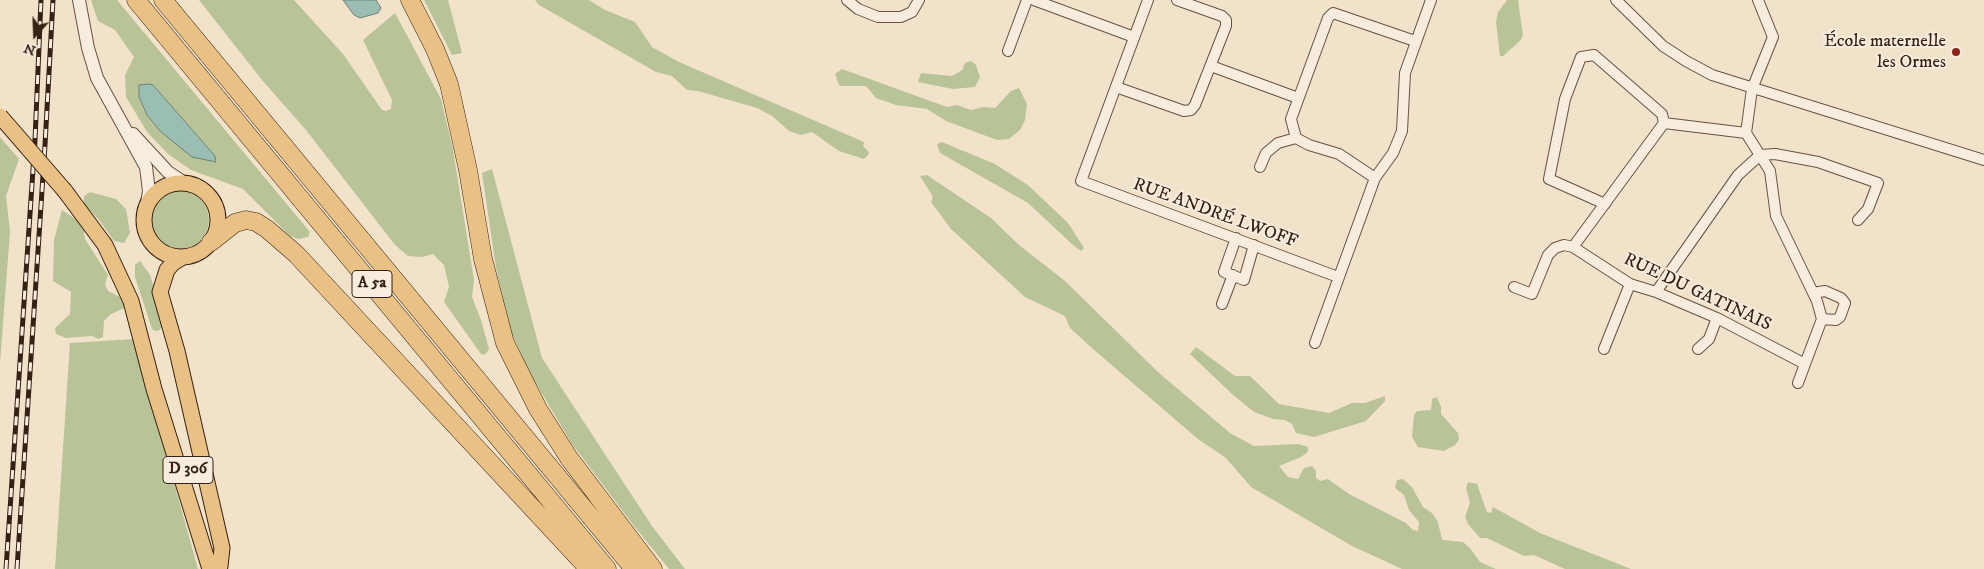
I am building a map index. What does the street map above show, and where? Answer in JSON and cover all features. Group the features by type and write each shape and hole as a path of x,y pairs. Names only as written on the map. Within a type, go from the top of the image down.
{"highway":[{"name":"A 5a","path":"136,0 607,569"},
{"name":"A 5a","path":"163,0 634,569"},
{"path":"410,0 435,49 449,84 468,170 483,259 505,343 538,409 569,458 652,569"},
{"path":"211,242 235,223 246,220 256,222 267,229 296,254 588,569"}],"main road":[{"name":"D 306","path":"0,116 87,219 121,275 132,301 152,372 160,388 217,568"},
{"path":"173,184 186,184 200,188 217,209 218,221 211,242 195,255 171,256 150,242 144,218 152,197 161,189 173,184"},
{"path":"183,257 173,263 167,270 160,292 177,351 222,548 217,568"}],"street":[{"path":"79,0 88,48 98,78 146,167 149,180 146,209"},
{"path":"847,0 858,9 878,17 901,17 912,12 919,0"},
{"path":"1008,52 1026,0"},
{"path":"1034,0 1134,38"},
{"path":"1148,0 1116,87 1184,111 1191,110 1195,105 1226,26 1226,20 1222,16 1177,0"},
{"path":"1315,343 1374,178 1393,153 1402,130 1405,73 1431,0"},
{"path":"1616,0 1651,36 1686,61 1712,75 1984,160"},
{"path":"1621,0 1629,13"},
{"path":"1758,0 1773,37 1752,89 1746,133 1770,171 1776,216 1822,319 1798,383"},
{"path":"1296,138 1291,119 1328,18 1333,12 1415,41"},
{"path":"1514,287 1532,294 1548,255 1555,248 1573,247 1605,204 1664,123 1662,114 1594,54 1581,57 1565,99 1550,179 1605,204"},
{"path":"1211,66 1298,98"},
{"name":"RUE ANDRÉ LWOFF","path":"1116,87 1081,181 1338,277"},
{"path":"118,117 168,172 186,184"},
{"path":"1664,123 1746,133"},
{"path":"1260,167 1266,153 1278,143 1296,138 1309,145 1339,154 1374,178"},
{"path":"1656,292 1738,175 1760,155 1775,154 1818,162 1878,183 1868,208 1858,220"},
{"path":"1236,238 1224,272 1244,280 1254,245"},
{"name":"RUE DU GATINAIS","path":"1573,247 1630,284 1656,292 1717,318 1805,364"},
{"path":"1222,304 1232,275"},
{"path":"1604,349 1630,284"},
{"path":"1812,293 1825,292 1841,298 1845,304 1840,317 1836,320 1822,319"},
{"path":"1698,349 1708,339 1717,318"}],"green space":[{"path":"91,0 117,0 310,232 308,237 298,239 290,236 243,189 191,170 168,154 147,132 126,97 125,75 134,57 115,30 98,21","holes":["153,85 215,156 217,161 160,131 147,115 139,97"]},
{"path":"199,0 294,0 343,54 382,110 386,111 391,109 392,100 363,40 395,13 441,99 453,150 474,280 472,297 489,349 485,355 481,354 444,302 449,287 444,265 433,254 422,257 408,256 395,245 306,130 262,80"},
{"path":"424,0 448,0 462,53 452,55"},
{"path":"535,0 589,0 605,10 635,22 652,47 679,62 864,142 863,146 869,152 868,155 864,159 839,151 812,132 801,135 789,131 772,116 757,108 698,91 687,90 672,76 656,72 539,5"},
{"path":"1507,0 1518,0 1523,35 1521,40 1503,56 1500,56 1496,22 1498,12"},
{"path":"971,61 976,65 980,77 975,87 953,89 918,82 921,73 952,76 962,70 965,63"},
{"path":"842,69 947,107 957,105 971,110 983,107 995,108 1011,91 1019,88 1027,104 1025,120 1020,130 1009,139 997,140 946,121 927,109 896,105 876,98 866,86 839,85 835,74"},
{"path":"0,137 19,159 6,196 10,232 0,363"},
{"path":"942,142 995,164 1028,185 1068,223 1084,248 1081,251 1074,246 1028,203 940,153 937,144"},
{"path":"492,169 542,358 652,526 685,569 669,569 634,526 572,444 532,377 511,332 496,268 482,173"},
{"path":"927,175 991,218 1019,245 1065,281 1159,373 1230,433 1254,446 1299,444 1308,447 1308,452 1301,457 1279,466 1288,477 1298,479 1304,468 1312,466 1316,471 1316,478 1320,481 1328,479 1349,494 1418,531 1419,522 1409,510 1404,495 1395,488 1397,480 1403,479 1412,487 1423,507 1432,513 1438,522 1442,540 1463,542 1480,562 1496,569 1402,569 1352,546 1251,487 1226,458 1198,439 1070,328 1065,316 1025,297 951,229 931,202 933,197 920,176"},
{"path":"174,191 186,191 201,199 209,214 209,226 201,241 186,249 174,249 159,241 151,226 151,214 159,199"},
{"path":"90,192 116,199 126,209 130,233 124,243 114,241 100,221 84,204 84,196"},
{"path":"62,210 83,224 85,239 108,275 105,284 108,291 126,300 127,307 111,314 104,321 103,337 98,339 92,336 66,338 56,334 55,328 70,314 71,292 53,281 54,240"},
{"path":"140,261 150,275 161,311 163,323 160,330 155,331 152,329 135,277 135,265"},
{"path":"134,339 198,569 55,569 70,343"},
{"path":"1196,347 1235,376 1250,376 1279,404 1329,413 1352,403 1365,403 1385,396 1385,401 1366,421 1314,437 1296,433 1292,424 1285,420 1273,419 1254,412 1232,394 1190,354"},
{"path":"1437,397 1441,407 1441,414 1458,433 1459,440 1455,445 1444,451 1418,447 1412,437 1414,415 1417,411 1431,410 1432,399"},
{"path":"1468,482 1477,484 1487,512 1491,513 1493,507 1540,533 1631,569 1565,569 1534,555 1524,556 1487,538 1480,538 1468,524 1465,517 1470,503 1466,488"}],"water":[{"path":"343,0 376,0 381,8 378,13 360,18 354,15"},
{"path":"139,85 153,85 215,156 216,162 192,157 160,131 147,115 139,97"}],"railway":[{"path":"6,569 35,140 41,0"},
{"path":"17,569 53,0"}],"place":[{"name":"École maternelle les Ormes","path":"1956,52"}]}
